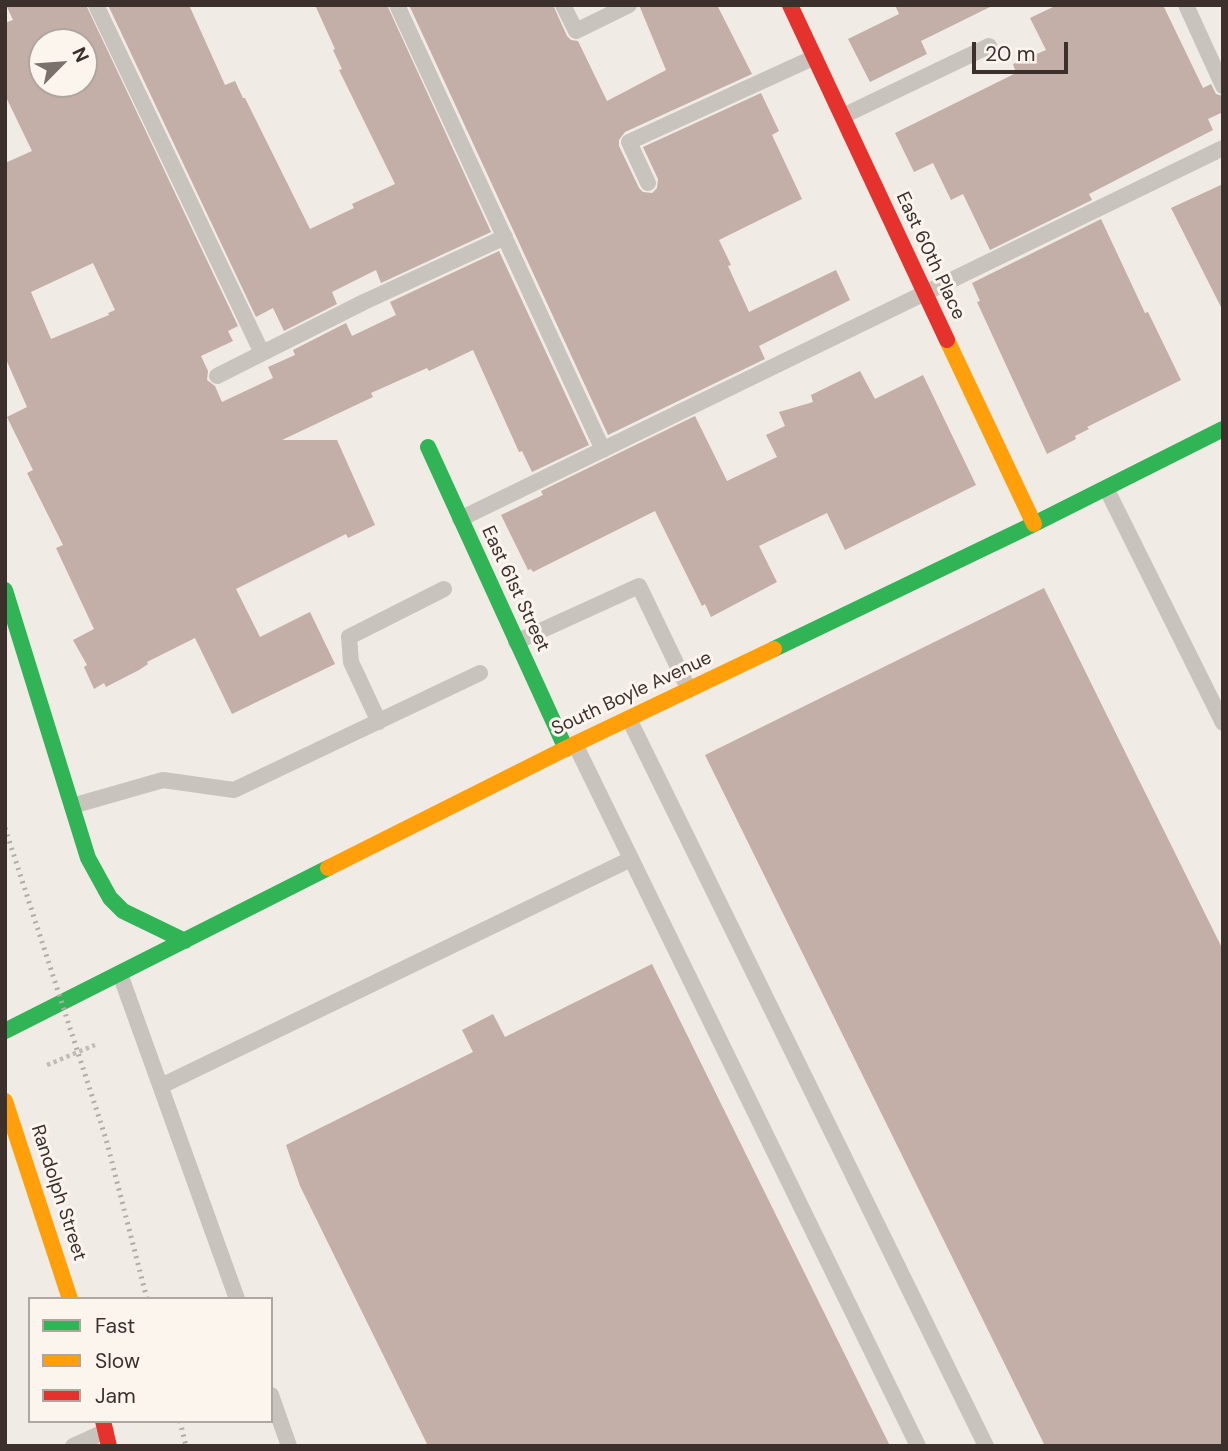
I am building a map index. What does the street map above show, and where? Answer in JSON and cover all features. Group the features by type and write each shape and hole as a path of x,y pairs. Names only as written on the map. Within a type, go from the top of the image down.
{"street":[{"name":"East 60th Place","path":"790,5 1034,524"},
{"name":"South Boyle Avenue","path":"5,1031 570,746 690,691 1223,429"},
{"name":"East 61st Street","path":"428,447 516,642 570,746"},
{"path":"5,590 88,858 110,898 122,911 185,941"},
{"name":"Randolph Street","path":"5,1101 70,1297"}],"lane":[{"path":"96,5 262,353"},
{"path":"397,5 603,450"},
{"path":"562,5 576,31 629,5"},
{"path":"1186,5 1223,86"},
{"path":"843,116 989,46"},
{"path":"648,183 629,142 815,57"},
{"path":"460,519 1223,148"},
{"path":"217,376 505,237"},
{"path":"1106,488 1223,723"},
{"path":"516,642 639,586 690,691"},
{"path":"379,722 351,662 349,637 444,589"},
{"path":"72,806 163,779 234,790 480,673"},
{"path":"629,719 986,1446"},
{"path":"570,746 631,859 918,1446"},
{"path":"161,1086 631,859"},
{"path":"120,974 236,1297"},
{"path":"273,1401 289,1446"},
{"path":"73,1446 106,1433"}],"path":[{"path":"47,1065 95,1045"}],"building":[{"path":"6,5 86,5 97,28 28,28 28,98 98,98 98,30 238,326 228,331 233,341 201,356 208,371 207,380 215,386 222,402 273,378 268,367 295,355 293,350 346,323 352,336 396,315 390,302 499,251 589,445 532,472 522,451 519,452 473,350 429,371 427,368 371,393 373,397 282,440 337,440 375,525 348,538 346,534 236,589 260,637 310,612 335,664 232,714 195,638 147,662 148,664 139,670 106,687 104,683 94,689 84,667 87,665 73,640 94,629 56,548 63,545 27,473 33,470 7,417 27,407 5,357 5,163 32,151 5,95 5,23 13,20","holes":["93,263 115,310 51,339 31,292"]},
{"path":"108,5 189,5 225,85 235,81 310,229 354,208 352,204 395,184 339,70 342,69 333,50 335,49 315,5 387,5 491,232 381,283 376,270 332,292 337,304 284,331 273,308 256,317"},
{"path":"409,5 553,5 567,36 578,41 607,101 666,70 639,5 717,5 752,74 625,132 619,140 619,146 639,188 643,192 652,193 657,188 658,179 643,147 761,93 779,131 772,135 802,199 719,240 731,265 728,266 749,312 836,270 850,300 759,346 765,359 608,435"},
{"path":"895,5 994,5 921,41 927,54 870,82 848,39 899,14"},
{"path":"1057,5 1163,5 1203,88 1211,84 1216,94 1223,96 1223,112 1208,119 1213,130 1089,194 1092,200 990,250 963,194 951,200 933,163 914,172 895,133 1016,73 1013,64 1046,50 1030,18"},
{"path":"1223,184 1223,311 1171,208"},
{"path":"1101,219 1145,313 1148,312 1181,380 1087,427 1089,429 1075,436 1076,439 1047,454 977,302 980,301 972,283"},
{"path":"860,371 875,399 923,375 976,485 845,550 827,513 759,546 777,582 711,617 705,604 702,606 655,511 533,572 528,570 501,515 543,495 541,491 695,416 727,481 777,457 766,435 785,426 779,412 813,402 811,395"},
{"path":"1044,588 1223,950 1223,1446 1045,1446 705,755"},
{"path":"652,964 890,1446 428,1446 300,1186 286,1145 473,1052 462,1030 493,1014 505,1037"}],"railway":[{"path":"5,828 106,1139 146,1297"},
{"path":"180,1423 186,1446"}],"traffic: fast":[{"path":"774,649 1034,524 1223,429"},
{"path":"428,447 566,749"},
{"path":"5,590 88,858 110,898 123,911 185,941"},
{"path":"5,1031 328,868"}],"traffic: slow":[{"path":"947,340 1034,524"},
{"path":"328,868 575,744 774,649"},
{"path":"5,1101 69,1297"}],"traffic: jam":[{"path":"790,5 947,340"},
{"path":"103,1423 109,1446"}]}
